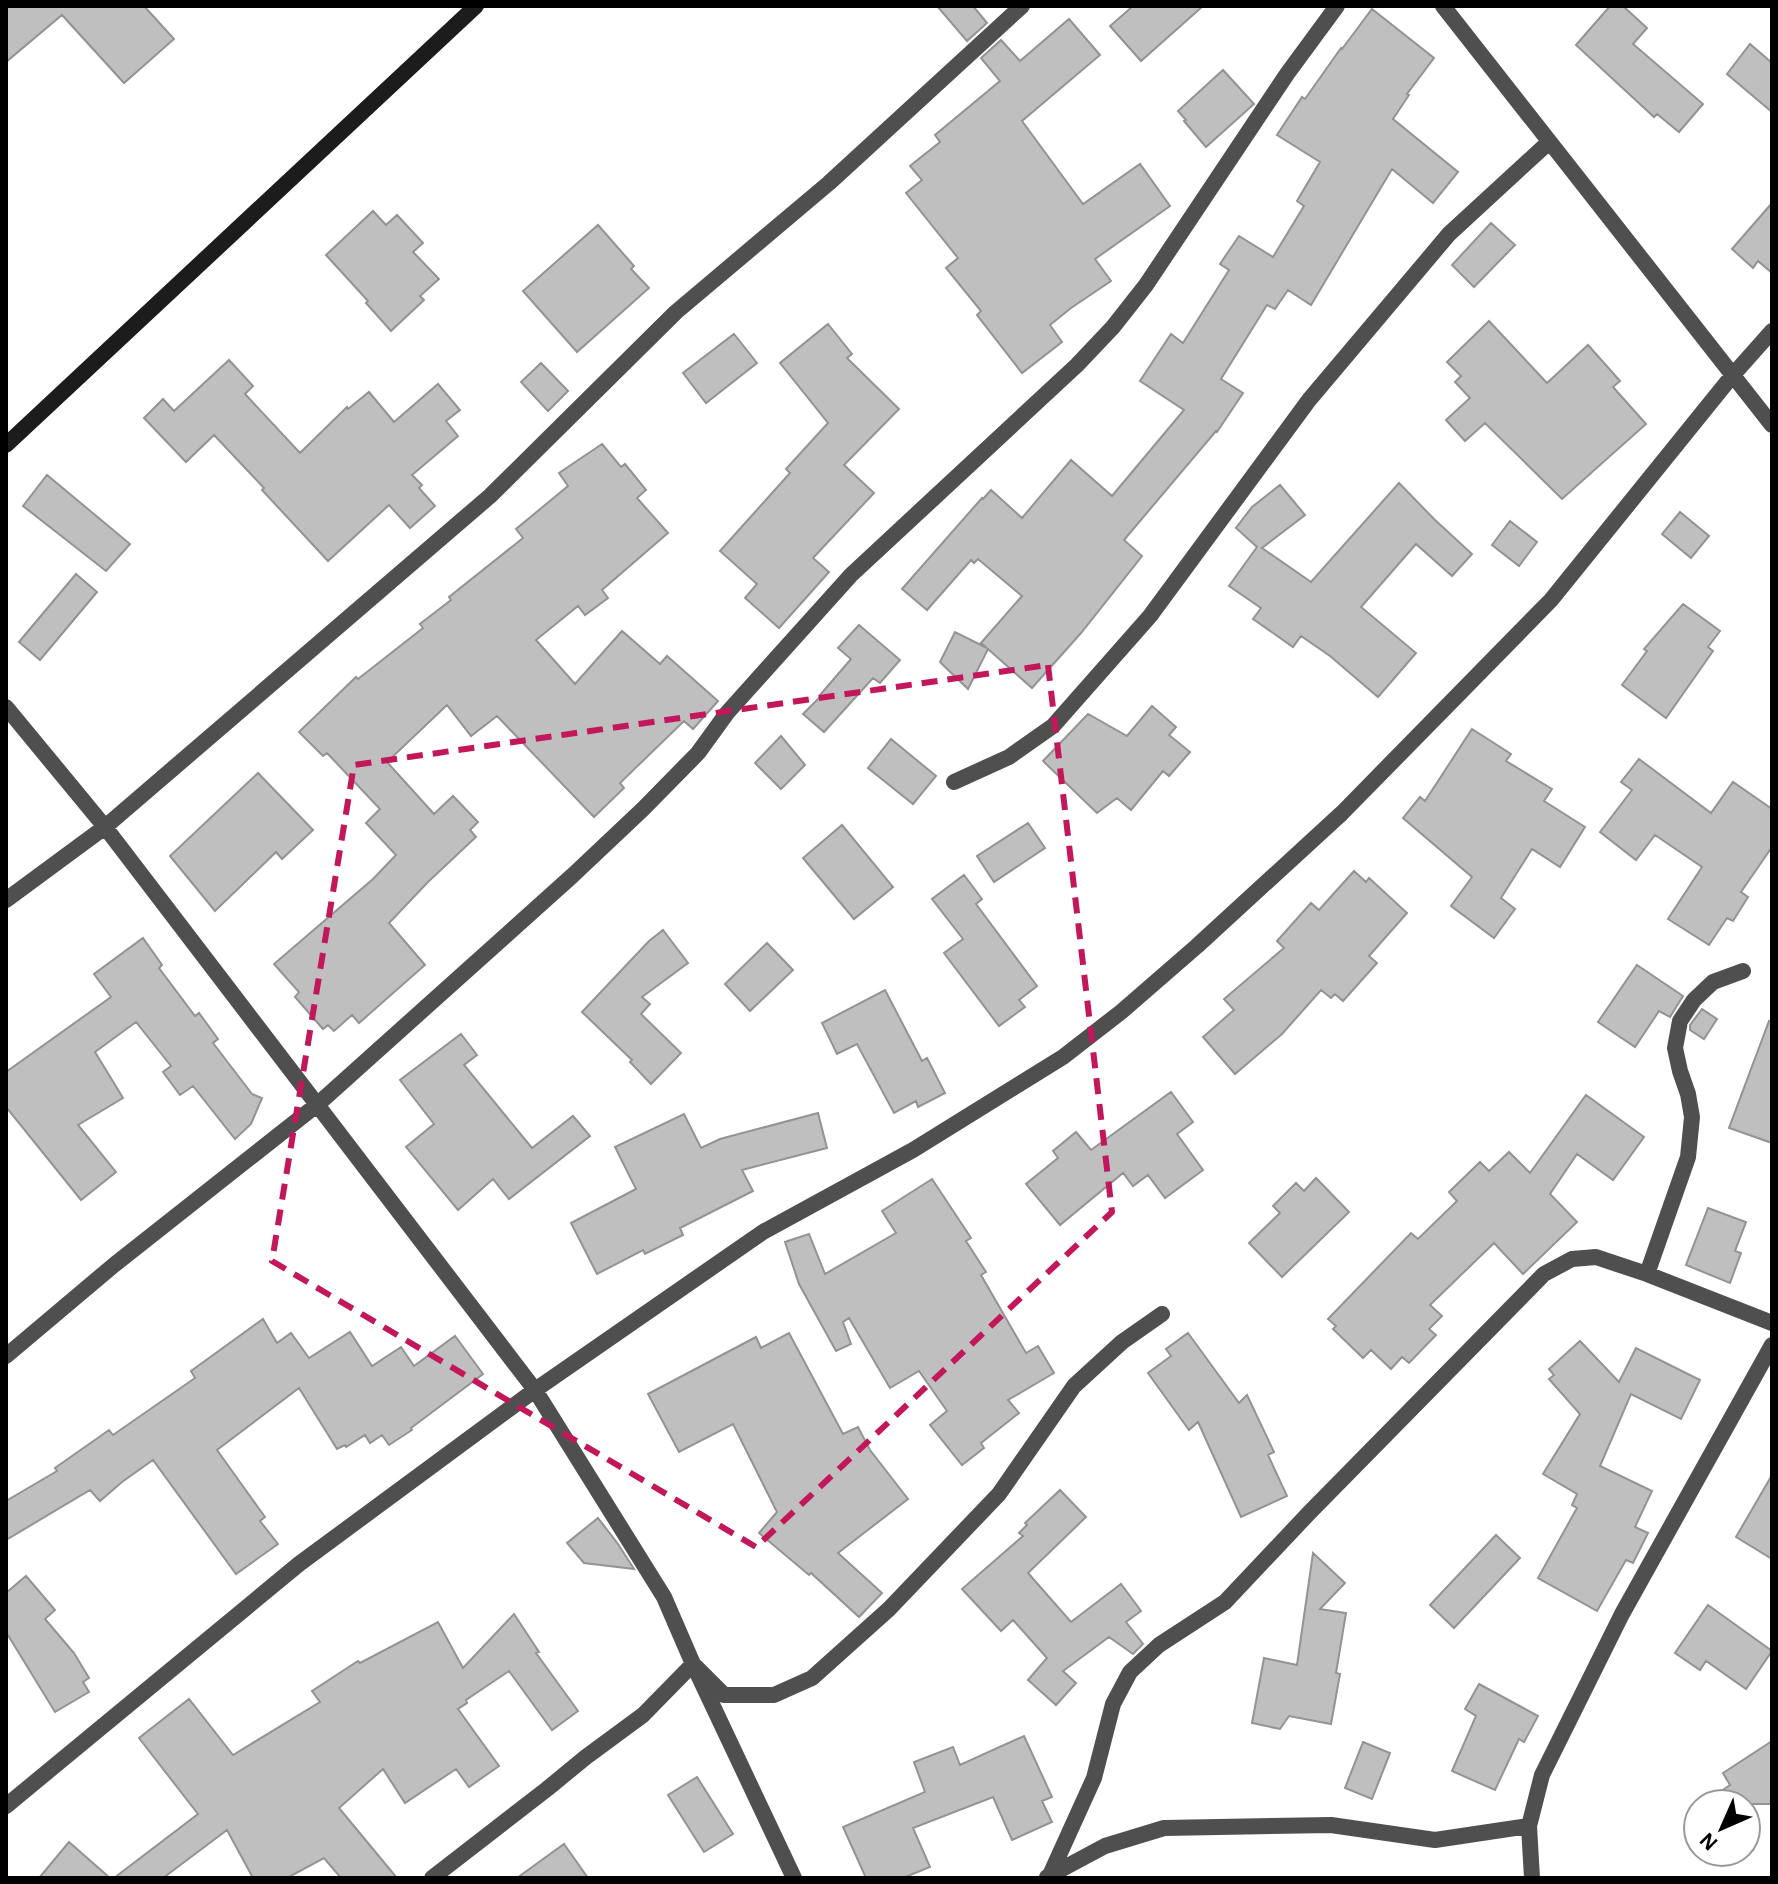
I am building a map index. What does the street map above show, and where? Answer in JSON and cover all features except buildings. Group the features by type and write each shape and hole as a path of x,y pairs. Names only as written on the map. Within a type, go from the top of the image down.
{"street":[{"path":"6,445 476,6"},
{"path":"6,900 105,827 490,496 676,312 829,183 1022,6"},
{"path":"6,1356 114,1265 318,1104 643,809 698,753 727,713 851,575 1077,365 1104,336 1146,285 1287,74 1337,6"},
{"path":"1443,6 1772,425"},
{"path":"954,782 1009,757 1053,726 1150,616 1309,400 1439,246 1549,142"},
{"path":"6,1806 299,1564 535,1390 763,1232 926,1142 1063,1057 1121,1012 1342,813 1551,600 1772,331"},
{"path":"6,707 105,827 535,1390 664,1597 794,1878"},
{"path":"1647,1274 1688,1157 1692,1117 1675,1048 1680,1021 1694,1000 1713,982 1743,971"},
{"path":"1047,1877 1094,1778 1113,1704 1130,1672 1159,1645 1225,1602 1544,1274 1572,1259 1596,1257 1772,1323"},
{"path":"693,1664 724,1695 774,1695 812,1678 889,1609 999,1494 1074,1386 1122,1342 1162,1314"},
{"path":"1532,1878 1529,1826 1542,1775 1615,1627 1772,1345"},
{"path":"432,1878 643,1715 693,1664"},
{"path":"1047,1877 1105,1846 1164,1828 1331,1825 1435,1840 1529,1826"}],"highlighted area":[{"path":"1048,665 1112,1212 756,1547 272,1261 354,765"}]}
